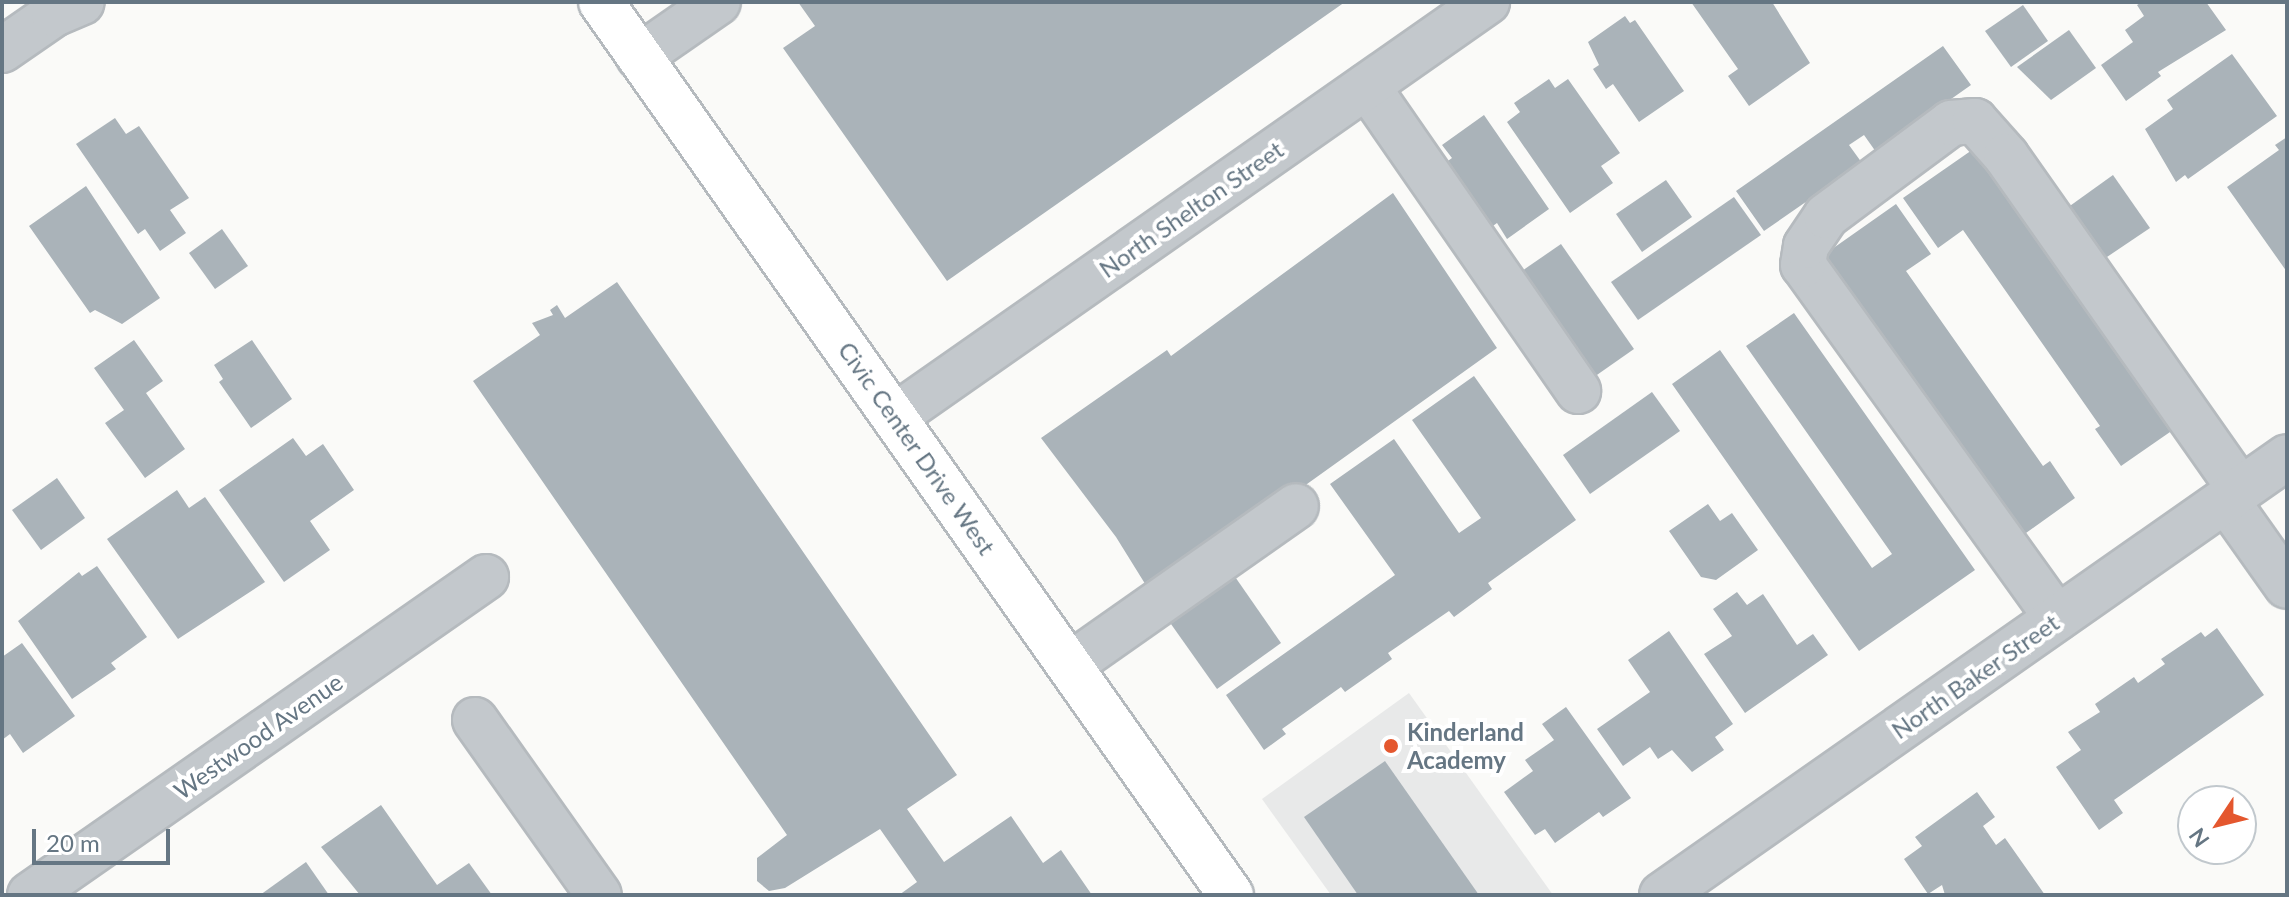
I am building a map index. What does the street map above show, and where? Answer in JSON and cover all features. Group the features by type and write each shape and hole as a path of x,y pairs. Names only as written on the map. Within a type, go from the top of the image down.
{"main road":[{"name":"Civic Center Drive West","path":"601,2 1231,895"}],"street":[{"path":"2,50 54,14 82,2"},
{"path":"639,57 718,2"},
{"name":"North Shelton Street","path":"894,417 1487,2"},
{"path":"1367,86 1578,391"},
{"path":"2057,618 1803,265 1806,246 1826,216 1951,123 1975,121 2006,156 2234,495 2287,586"},
{"name":"North Baker Street","path":"1662,895 2287,457"},
{"path":"1070,665 1296,506"},
{"name":"Westwood Avenue","path":"30,895 486,577"},
{"path":"475,720 599,895"}],"shaded area":[{"name":"Kinderland Academy","path":"1409,693 1553,895 1331,895 1262,799"}],"building":[{"path":"798,2 1345,2 947,281 783,48 815,26"},
{"path":"1691,2 1772,2 1810,63 1749,106 1728,76 1738,69"},
{"path":"2142,2 2206,2 2226,30 2158,72 2161,76 2126,101 2101,65 2133,42 2125,30 2144,16 2137,5"},
{"path":"2023,5 2048,41 2011,67 1985,31"},
{"path":"1625,16 1630,23 1635,20 1684,91 1639,122 1613,84 1606,89 1593,69 1599,65 1588,42"},
{"path":"2069,30 2096,68 2051,100 2017,67"},
{"path":"1943,46 1971,85 1876,152 1864,135 1849,145 1862,163 1764,231 1736,191"},
{"path":"2232,54 2277,116 2188,179 2185,175 2176,182 2145,129 2173,109 2167,100"},
{"path":"1549,79 1555,88 1568,79 1620,153 1601,166 1613,183 1570,213 1507,122 1520,112 1514,103"},
{"path":"1484,115 1549,209 1507,239 1497,223 1490,228 1445,163 1452,158 1442,145"},
{"path":"115,118 126,134 139,126 189,198 170,210 186,233 160,251 145,229 138,234 76,144"},
{"path":"2287,137 2287,272 2227,187 2279,150 2275,145"},
{"path":"1985,141 2183,423 2121,466 2095,429 2100,426 1963,230 1938,248 1903,198"},
{"path":"2113,175 2150,228 2104,259 2067,208"},
{"path":"1666,180 1692,217 1642,252 1616,214"},
{"path":"86,186 160,298 122,324 95,310 90,313 29,226"},
{"path":"1393,193 1497,348 1152,595 1116,537 1041,438 1167,350 1171,356"},
{"path":"1734,197 1761,235 1638,320 1611,282"},
{"path":"1896,204 1931,254 1906,271 2043,466 2050,461 2075,498 2012,543 1815,261"},
{"path":"222,229 248,266 215,289 189,253"},
{"path":"1561,244 1634,349 1594,377 1519,273"},
{"path":"617,282 957,775 907,809 944,862 1011,816 1043,863 1061,850 1092,895 899,895 917,882 880,829 785,888 769,891 757,881 757,858 787,835 473,381 540,335 532,323 553,315 550,310 557,305 565,318"},
{"path":"1794,313 1975,570 1859,651 1672,384 1720,350 1872,568 1892,554 1746,346"},
{"path":"134,340 163,381 146,393 185,449 145,478 105,423 124,410 94,368"},
{"path":"252,340 292,399 251,428 219,382 223,379 214,365"},
{"path":"1474,376 1576,520 1488,583 1492,589 1454,617 1449,611 1388,653 1392,659 1345,692 1341,687 1282,729 1286,734 1264,750 1226,695 1395,575 1330,484 1394,439 1459,533 1481,518 1412,420"},
{"path":"1652,392 1680,431 1590,494 1563,455"},
{"path":"293,438 306,456 323,444 354,490 310,521 330,550 284,582 219,490"},
{"path":"57,478 85,518 41,550 12,510"},
{"path":"177,490 189,508 205,497 265,582 178,639 107,539"},
{"path":"1708,504 1720,521 1732,513 1758,550 1716,580 1701,577 1669,531"},
{"path":"97,566 147,637 111,663 116,669 72,699 18,621 79,572 82,576"},
{"path":"1231,571 1281,643 1217,689 1166,617"},
{"path":"1737,592 1747,605 1763,594 1797,645 1813,634 1828,655 1745,713 1704,654 1732,636 1713,609"},
{"path":"2217,628 2264,695 2114,800 2123,813 2099,830 2056,767 2081,750 2068,732 2100,712 2095,704 2134,677 2138,683 2165,664 2161,659 2201,632 2205,637"},
{"path":"1669,631 1733,724 1715,737 1724,750 1692,772 1672,750 1658,759 1650,747 1623,766 1597,729 1650,692 1628,660"},
{"path":"22,643 75,716 23,753 10,734 2,740 2,657"},
{"path":"1566,707 1631,798 1603,817 1599,812 1555,843 1545,829 1535,835 1504,792 1533,771 1525,760 1554,740 1542,724"},
{"path":"1385,761 1479,895 1358,895 1304,817"},
{"path":"1977,792 1995,817 1983,826 1996,845 2005,838 2045,895 1945,895 1942,885 1928,894 1904,859 1922,846 1915,837"},
{"path":"381,805 437,885 469,863 492,895 360,895 321,847"},
{"path":"306,862 329,895 260,895"}],"place":[{"name":"Kinderland Academy","path":"1391,746"}]}
